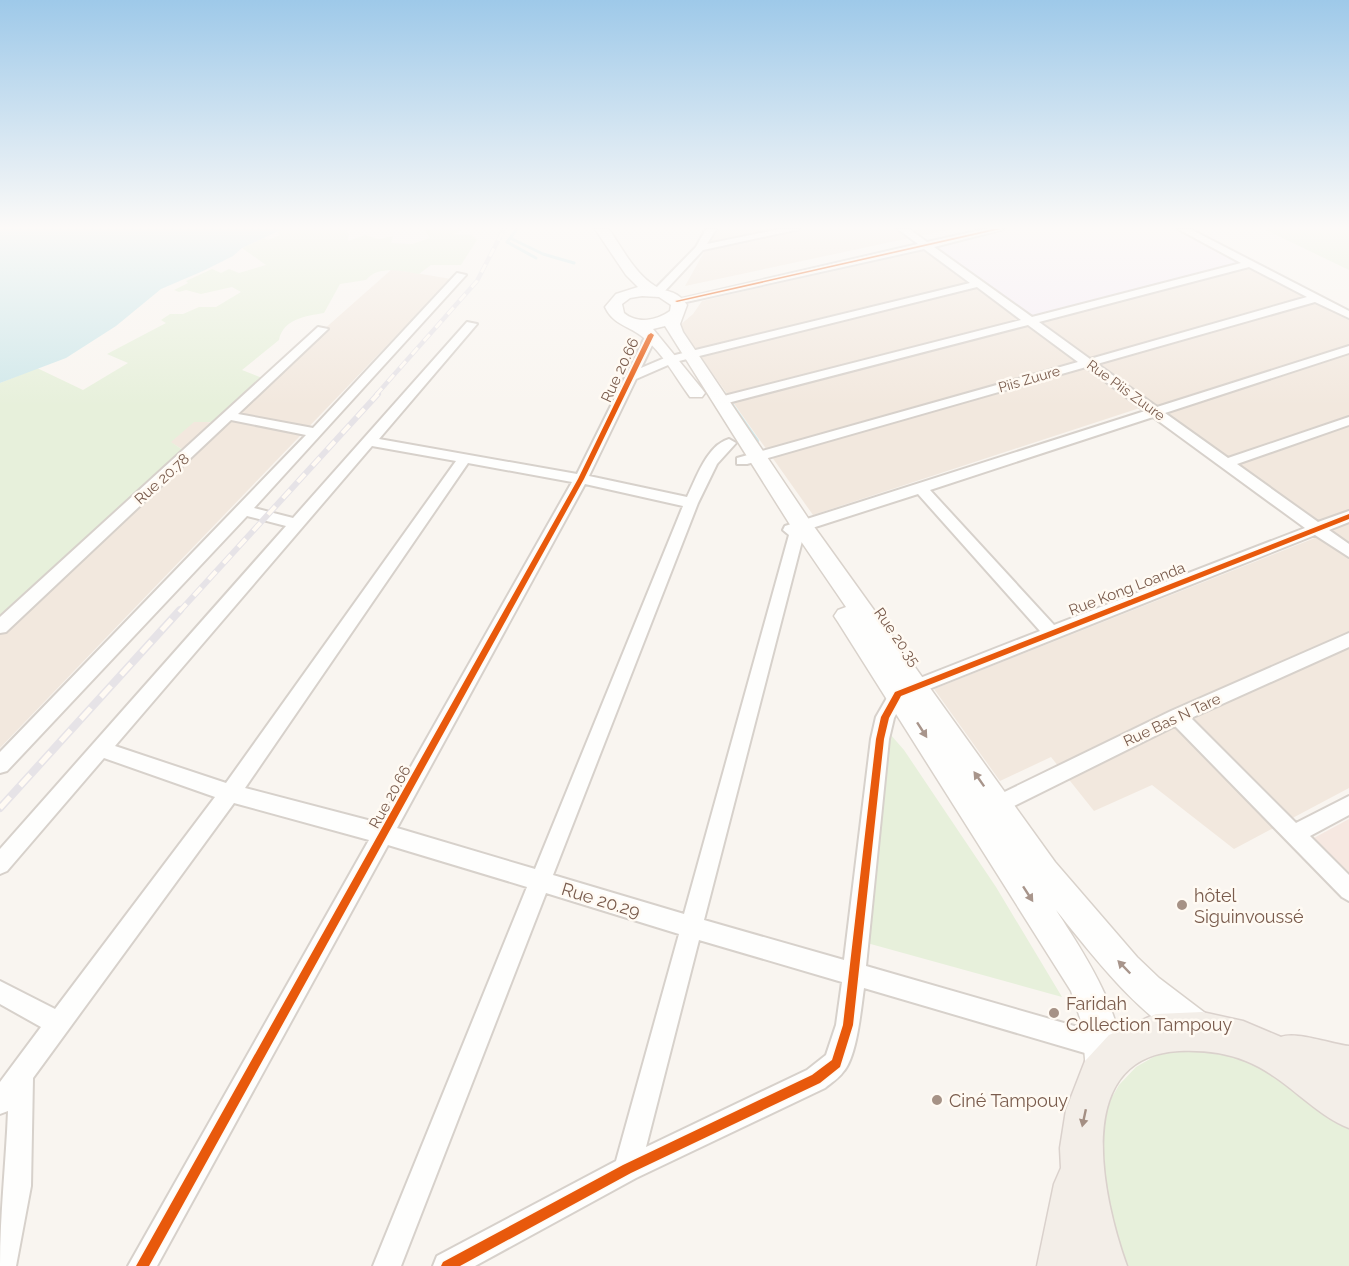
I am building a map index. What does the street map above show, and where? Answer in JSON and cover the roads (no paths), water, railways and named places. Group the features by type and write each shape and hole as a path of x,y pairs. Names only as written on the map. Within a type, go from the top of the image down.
{"main road":[{"path":"618,288 620,298 634,292 655,291"},
{"path":"643,329 655,324 676,309 651,288"},
{"name":"Rue 20.35","path":"620,298 613,307 614,313 643,329 680,356 720,401 742,454"},
{"name":"Rue 20.35","path":"676,309 672,324 680,356 742,454 799,532 907,690 1080,975 1093,999 1103,1059"},
{"name":"Rue 20.35","path":"907,690 997,805 1044,873 1102,943 1147,990 1201,1031"},
{"path":"1060,1266 1080,1157 1086,1109 1103,1059 1119,1054 1138,1041 1167,1032 1201,1031 1329,1064 1349,1066"},
{"path":"1242,1040 1285,1059 1329,1090 1349,1108"},
{"path":"1080,1157 1084,1203 1104,1266"}],"street":[{"path":"0,765 244,510 449,288"},
{"path":"655,291 658,288"},
{"path":"676,309 759,288"},
{"path":"633,376 680,356 961,288"},
{"name":"Rue Piis Zuure","path":"984,288 1349,552"},
{"path":"720,401 1155,288"},
{"path":"1297,288 1349,315"},
{"name":"Piis Zuure","path":"742,454 1088,362 1316,298"},
{"path":"0,864 471,324"},
{"name":"Rue 20.78","path":"0,627 231,416 322,329"},
{"name":"Rue 20.66","path":"142,1266 581,479 633,376 643,329"},
{"path":"627,1169 799,532 920,487 1153,410 1349,349"},
{"path":"231,416 314,432"},
{"path":"1227,463 1349,421"},
{"path":"369,441 581,479 690,503"},
{"path":"387,1266 690,503 711,462 742,454"},
{"path":"0,1102 230,793 464,459"},
{"path":"920,487 1051,633"},
{"path":"244,510 296,524"},
{"name":"Rue Kong Loanda","path":"907,690 1349,516"},
{"name":"Rue Bas N Tare","path":"997,805 1177,716 1349,640"},
{"path":"447,1266 627,1169 816,1079 836,1063 848,1025 880,740 885,717 907,690"},
{"path":"1177,716 1349,890"},
{"name":"Rue 20.29","path":"101,749 230,793 384,834 854,974 1103,1059"},
{"path":"1293,835 1349,805"},
{"path":"0,992 57,1023"},
{"path":"2,1266 18,1185 21,1072"}],"water":[{"path":"0,288 163,288 116,326 66,358 0,383"}],"waterway":[{"path":"720,388 725,395"},
{"path":"724,394 757,441"}],"railway":[{"path":"376,395 471,288"},
{"path":"179,612 378,394"},
{"path":"0,808 180,610"}],"place":[{"name":"hôtel Siguinvoussé","path":"1182,905"},
{"name":"Faridah Collection Tampouy","path":"1054,1013"},
{"name":"Ciné Tampouy","path":"937,1100"}]}
